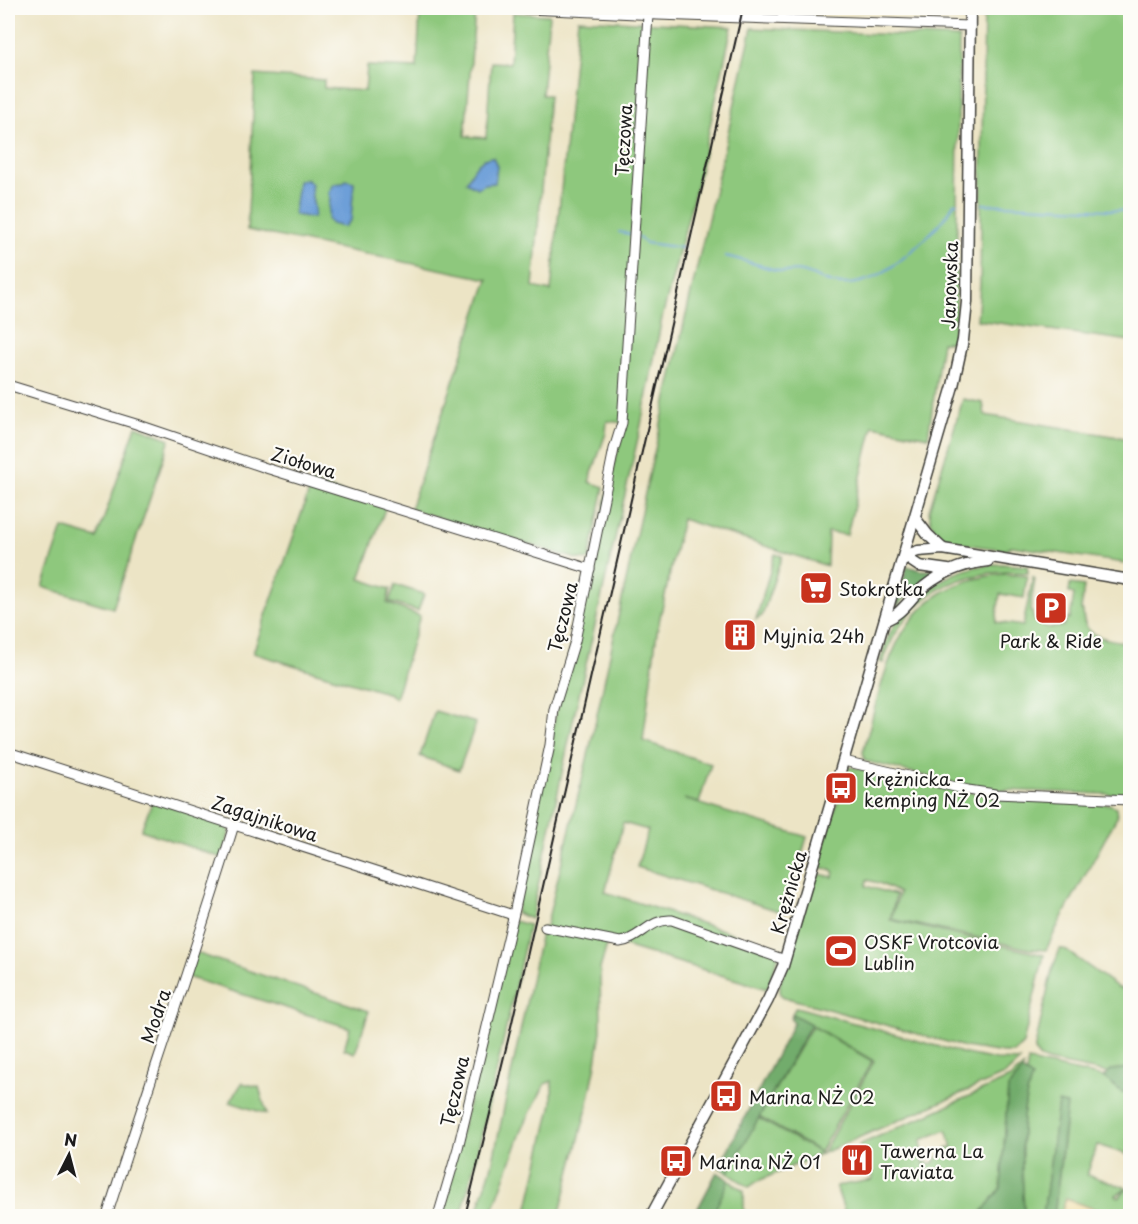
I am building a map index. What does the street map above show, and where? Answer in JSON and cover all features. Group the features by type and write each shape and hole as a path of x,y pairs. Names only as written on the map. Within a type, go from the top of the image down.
{"street":[{"path":"507,8 969,26"},
{"name":"Janowska","path":"904,556 954,386 965,324 970,8"},
{"name":"Tęczowa","path":"438,1216 464,1123 513,915 550,745 554,708 575,641 614,449 622,423 648,15"},
{"name":"Ziołowa","path":"8,385 590,569"},
{"path":"915,518 943,549"},
{"path":"904,556 918,551 943,549 1131,580"},
{"path":"904,556 919,566 949,570"},
{"name":"Krężnicka","path":"651,1216 764,1007 785,960 904,556"},
{"path":"886,620 893,617 930,582 949,570 976,562 1003,560"},
{"name":"Zagajnikowa","path":"8,752 513,915"},
{"path":"844,761 968,790 995,794 1131,800"},
{"name":"Modra","path":"107,1216 206,919 234,825"},
{"path":"545,927 620,942 629,941 664,919 672,920 785,960"}],"green space":[{"path":"757,8 958,8 958,12"},
{"path":"984,8 1130,8 1130,341 977,320 980,284"},
{"path":"420,11 475,12 465,136 486,138 491,62 510,63 513,13 549,15 542,95 549,95 533,287 551,291 578,19 732,27 698,180 662,318 641,425 573,721 531,919 516,913 557,708 624,423 607,421 606,433 589,482 604,487 589,560 577,559 410,509 488,279 247,230 255,75 324,80 324,88 365,91 367,66 417,68"},
{"path":"752,28 959,38 956,309 953,342 942,342 928,437 873,426 847,535 828,532 827,566 682,519 657,631 643,741 711,764 699,803 684,799 807,837 785,913 637,867 648,830 623,823 605,892 781,949 767,989 608,941 600,969 601,1031 595,1069 559,1216 526,1216 552,1103 552,1081 545,1084 523,1127 491,1216 476,1216 492,1165 542,928 546,927 590,747 647,484"},
{"path":"963,399 983,403 985,415 1130,439 1130,564 1012,546 1006,550 969,545 950,540 937,532 930,519 929,510"},
{"path":"136,426 170,439 113,608 43,587 63,528 97,538"},
{"path":"312,483 386,506 360,579 390,589 387,603 420,616 395,699 390,694 253,653"},
{"path":"775,554 782,556 762,616 756,619"},
{"path":"1002,564 1027,566 1028,573 1003,572 979,575 938,590 920,603 905,619 883,663 880,662 891,631 901,615 931,587 964,570"},
{"path":"907,566 920,570 940,571 906,597 896,608"},
{"path":"1003,574 1027,576 1024,598 1000,594 996,622 1023,626 1033,577 1035,579 1030,611 1039,624 1053,628 1063,626 1068,618 1070,619 1074,594 1069,593 1070,584 1084,586 1081,610 1087,628 1092,633 1106,639 1130,643 1130,795 1001,790 963,785 865,761 863,752 889,661 902,635 918,612 939,594 967,581"},
{"path":"395,585 424,594 418,611 389,602"},
{"path":"435,711 476,723 459,770 420,756"},
{"path":"851,767 994,797 1109,804 1116,807 1117,817 1046,950 1029,949 891,919 899,893 867,880 866,886 896,895 890,920 1044,955 1023,1044 1014,1053 965,1047 780,994 780,984 815,873 833,877 834,871 817,866 842,788 844,789 847,770"},
{"path":"153,800 227,825 230,831 222,858 141,830"},
{"path":"514,921 529,925 461,1216 440,1216"},
{"path":"1060,949 1064,949 1119,988 1130,992 1130,1068 1111,1070 1108,1073 1048,1061 1040,1058 1034,1051 1052,970"},
{"path":"196,953 369,1011 355,1053 344,1049 350,1028 187,977"},
{"path":"796,1007 966,1054 996,1060 1020,1061 1006,1074 822,1153 874,1061 792,1014"},
{"path":"792,1014 811,1024 728,1173 719,1167 794,1022 791,1020"},
{"path":"812,1026 872,1061 820,1152 759,1117"},
{"path":"1028,1061 1103,1077 1124,1092 1130,1093 1129,1155 1097,1145 1087,1175 1128,1188 1130,1186 1130,1216 1054,1216 1065,1126 1058,1103 1043,1216 1024,1216 1022,1128 1032,1078 1026,1073"},
{"path":"1023,1067 1008,1088 1001,1188 979,1216 846,1216 836,1186 872,1180 873,1177 859,1145 1010,1078","holes":["946,1130 953,1149 948,1147 933,1163 929,1164 926,1161 924,1166 921,1140"]},
{"path":"1130,1068 1130,1093 1122,1092 1103,1077 1111,1070"},
{"path":"1022,1071 1032,1078 1022,1128 1024,1216 979,1216 1001,1188 1008,1088"},
{"path":"242,1083 259,1087 267,1114 230,1102"},
{"path":"1058,1103 1067,1105 1054,1216 1043,1216"},
{"path":"758,1118 821,1154 749,1187 728,1173"},
{"path":"717,1172 744,1191 744,1216 694,1216"},
{"path":"717,1172 729,1180 712,1216 694,1216"}],"sand":[{"path":"1066,1199 1106,1213 1105,1216 1060,1216"}],"water":[{"path":"493,157 497,166 495,183 477,188 466,182 480,162"},
{"path":"306,179 312,184 313,218 294,213 298,181"},
{"path":"346,180 354,182 351,220 344,227 332,224 328,220 329,193 334,184 343,183"}],"waterway":[{"path":"725,256 779,271 799,271 833,283 856,283 877,276 897,263 931,233 954,203 957,203"},
{"path":"983,204 1130,211"},
{"path":"619,232 630,234"},
{"path":"635,235 646,243 683,248"}],"railway":[{"path":"465,1216 508,1040 743,8"}],"place":[{"name":"Stokrotka","path":"816,588"},
{"name":"Park & Ride","path":"1051,608"},
{"name":"Myjnia 24h","path":"740,635"},
{"name":"Krężnicka - kemping NŻ 02","path":"841,788"},
{"name":"OSKF Vrotcovia Lublin","path":"841,951"},
{"name":"Marina NŻ 02","path":"726,1096"},
{"name":"Tawerna La Traviata","path":"857,1160"},
{"name":"Marina NŻ 01","path":"676,1161"}]}
